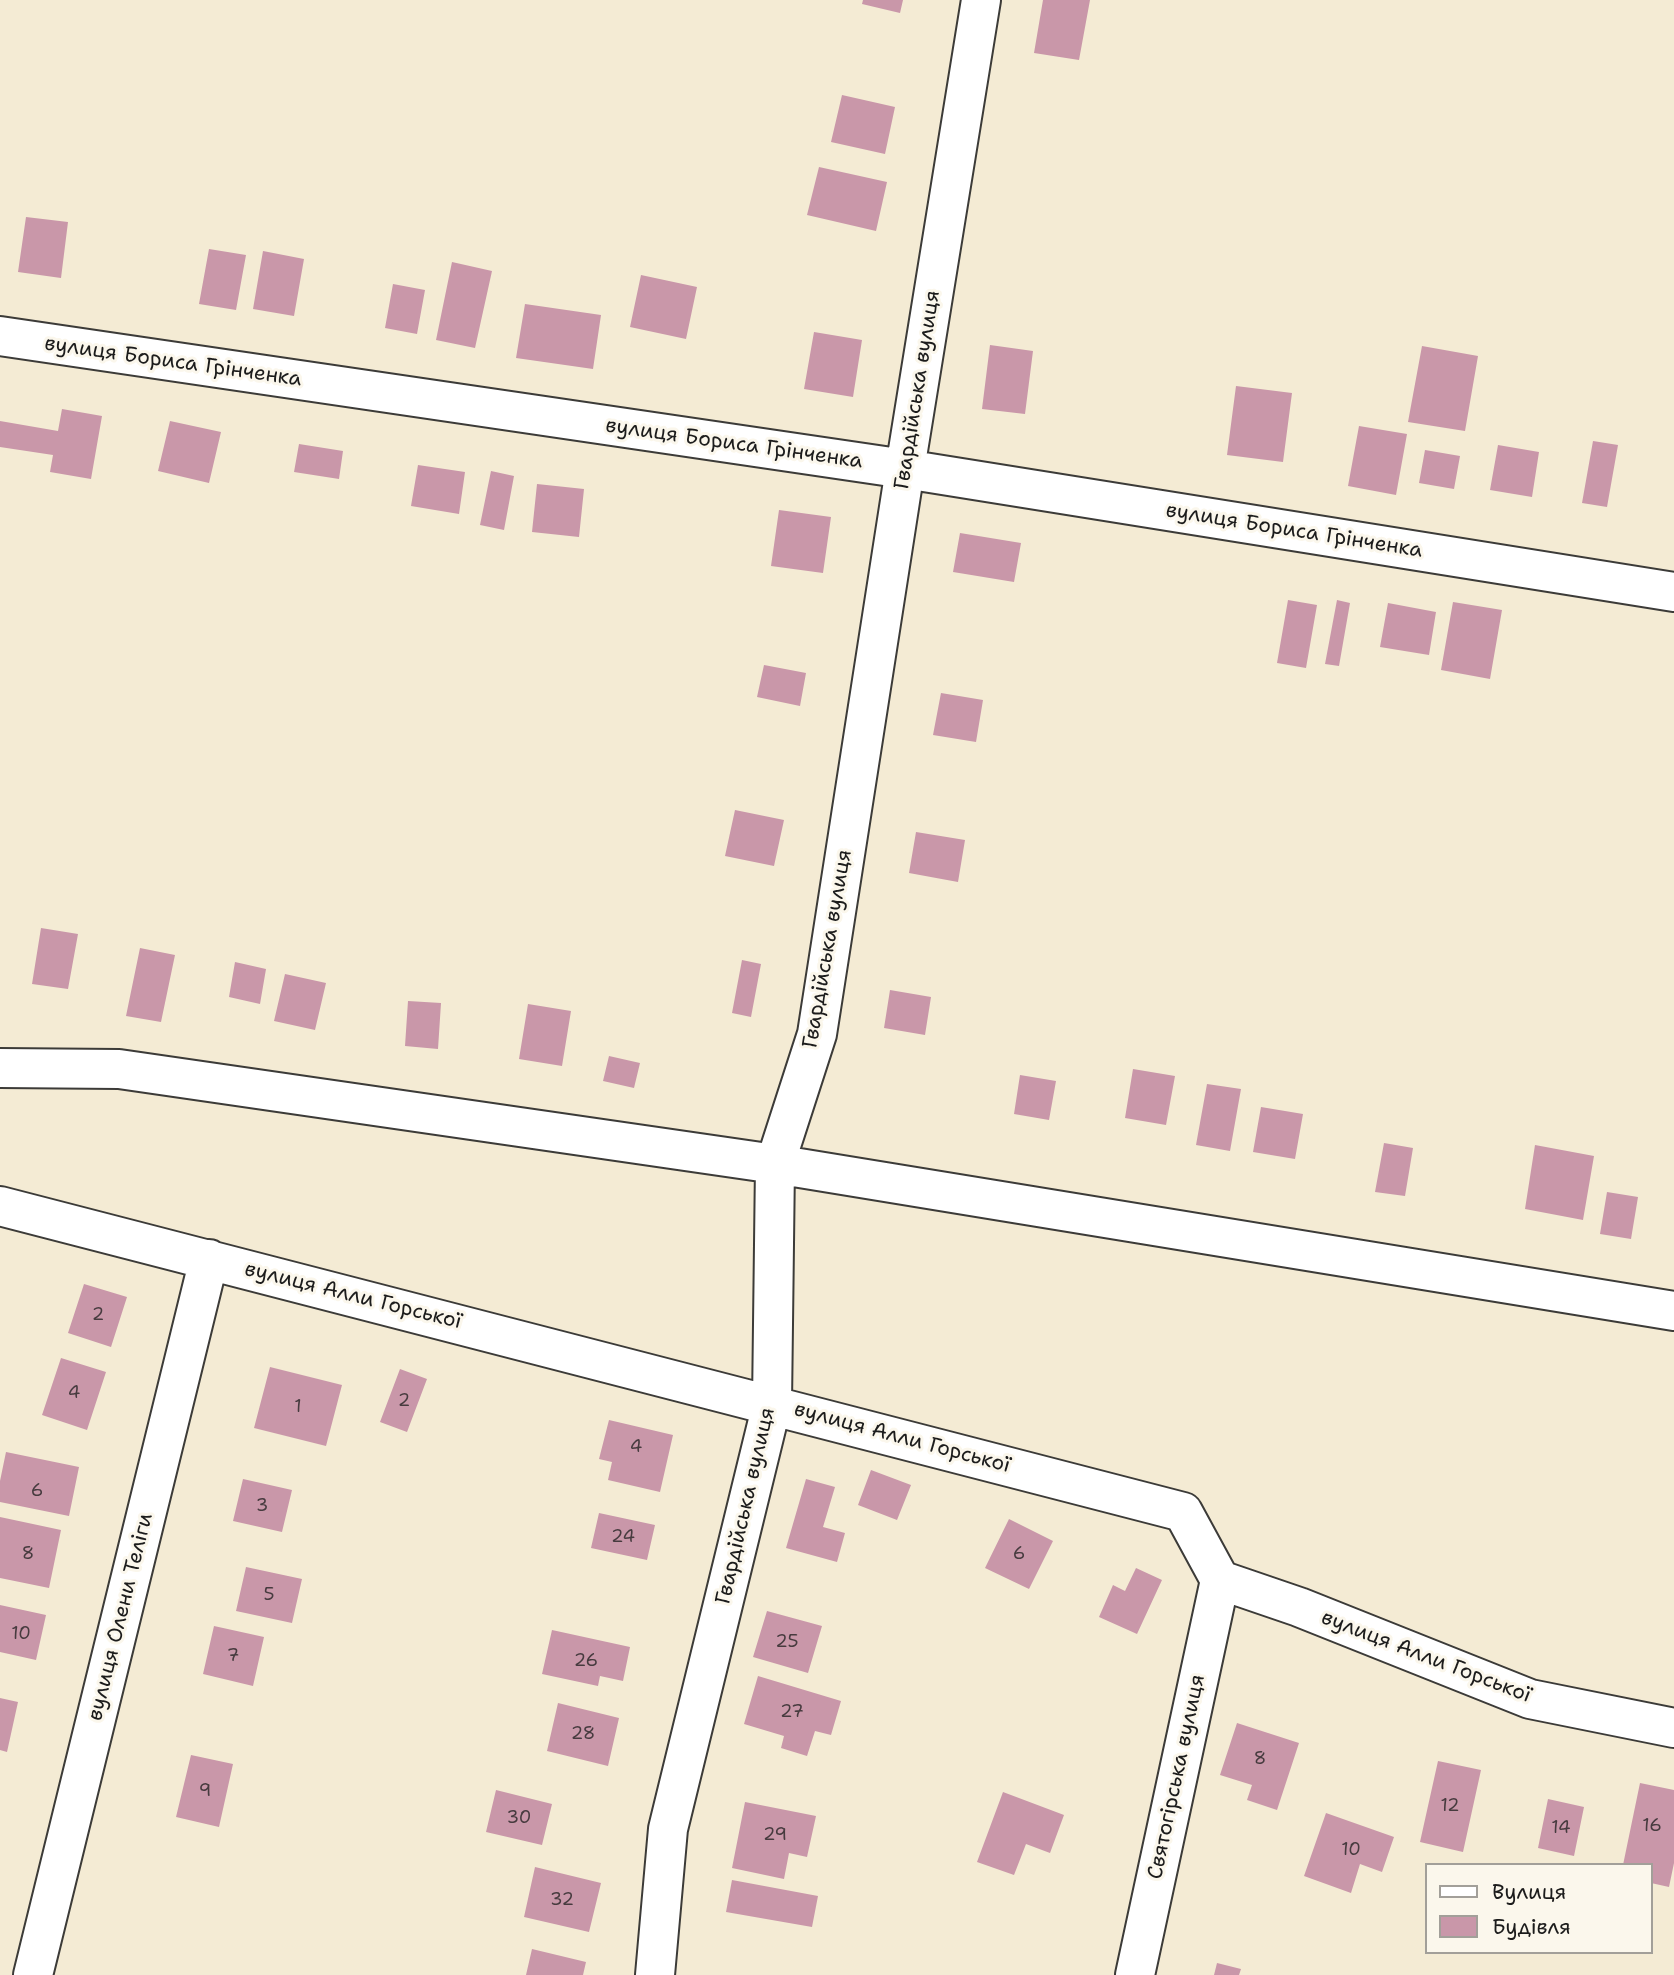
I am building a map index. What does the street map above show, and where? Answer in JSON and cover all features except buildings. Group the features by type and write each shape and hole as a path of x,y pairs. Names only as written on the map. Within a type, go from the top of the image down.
{"street":[{"name":"Гвардійська вулиця","path":"655,1975 668,1829 772,1404 775,1164 817,1034 981,0"},
{"name":"вулиця Бориса Грінченка","path":"0,337 905,469 1674,592"},
{"path":"0,1068 119,1069 775,1164 1674,1311"},
{"name":"вулиця Алли Горської","path":"0,1206 1183,1512 1220,1580 1298,1607 1530,1699 1674,1728"},
{"name":"вулиця Олени Теліги","path":"33,1975 209,1259"},
{"name":"Святогірська вулиця","path":"1135,1975 1220,1580"}]}
